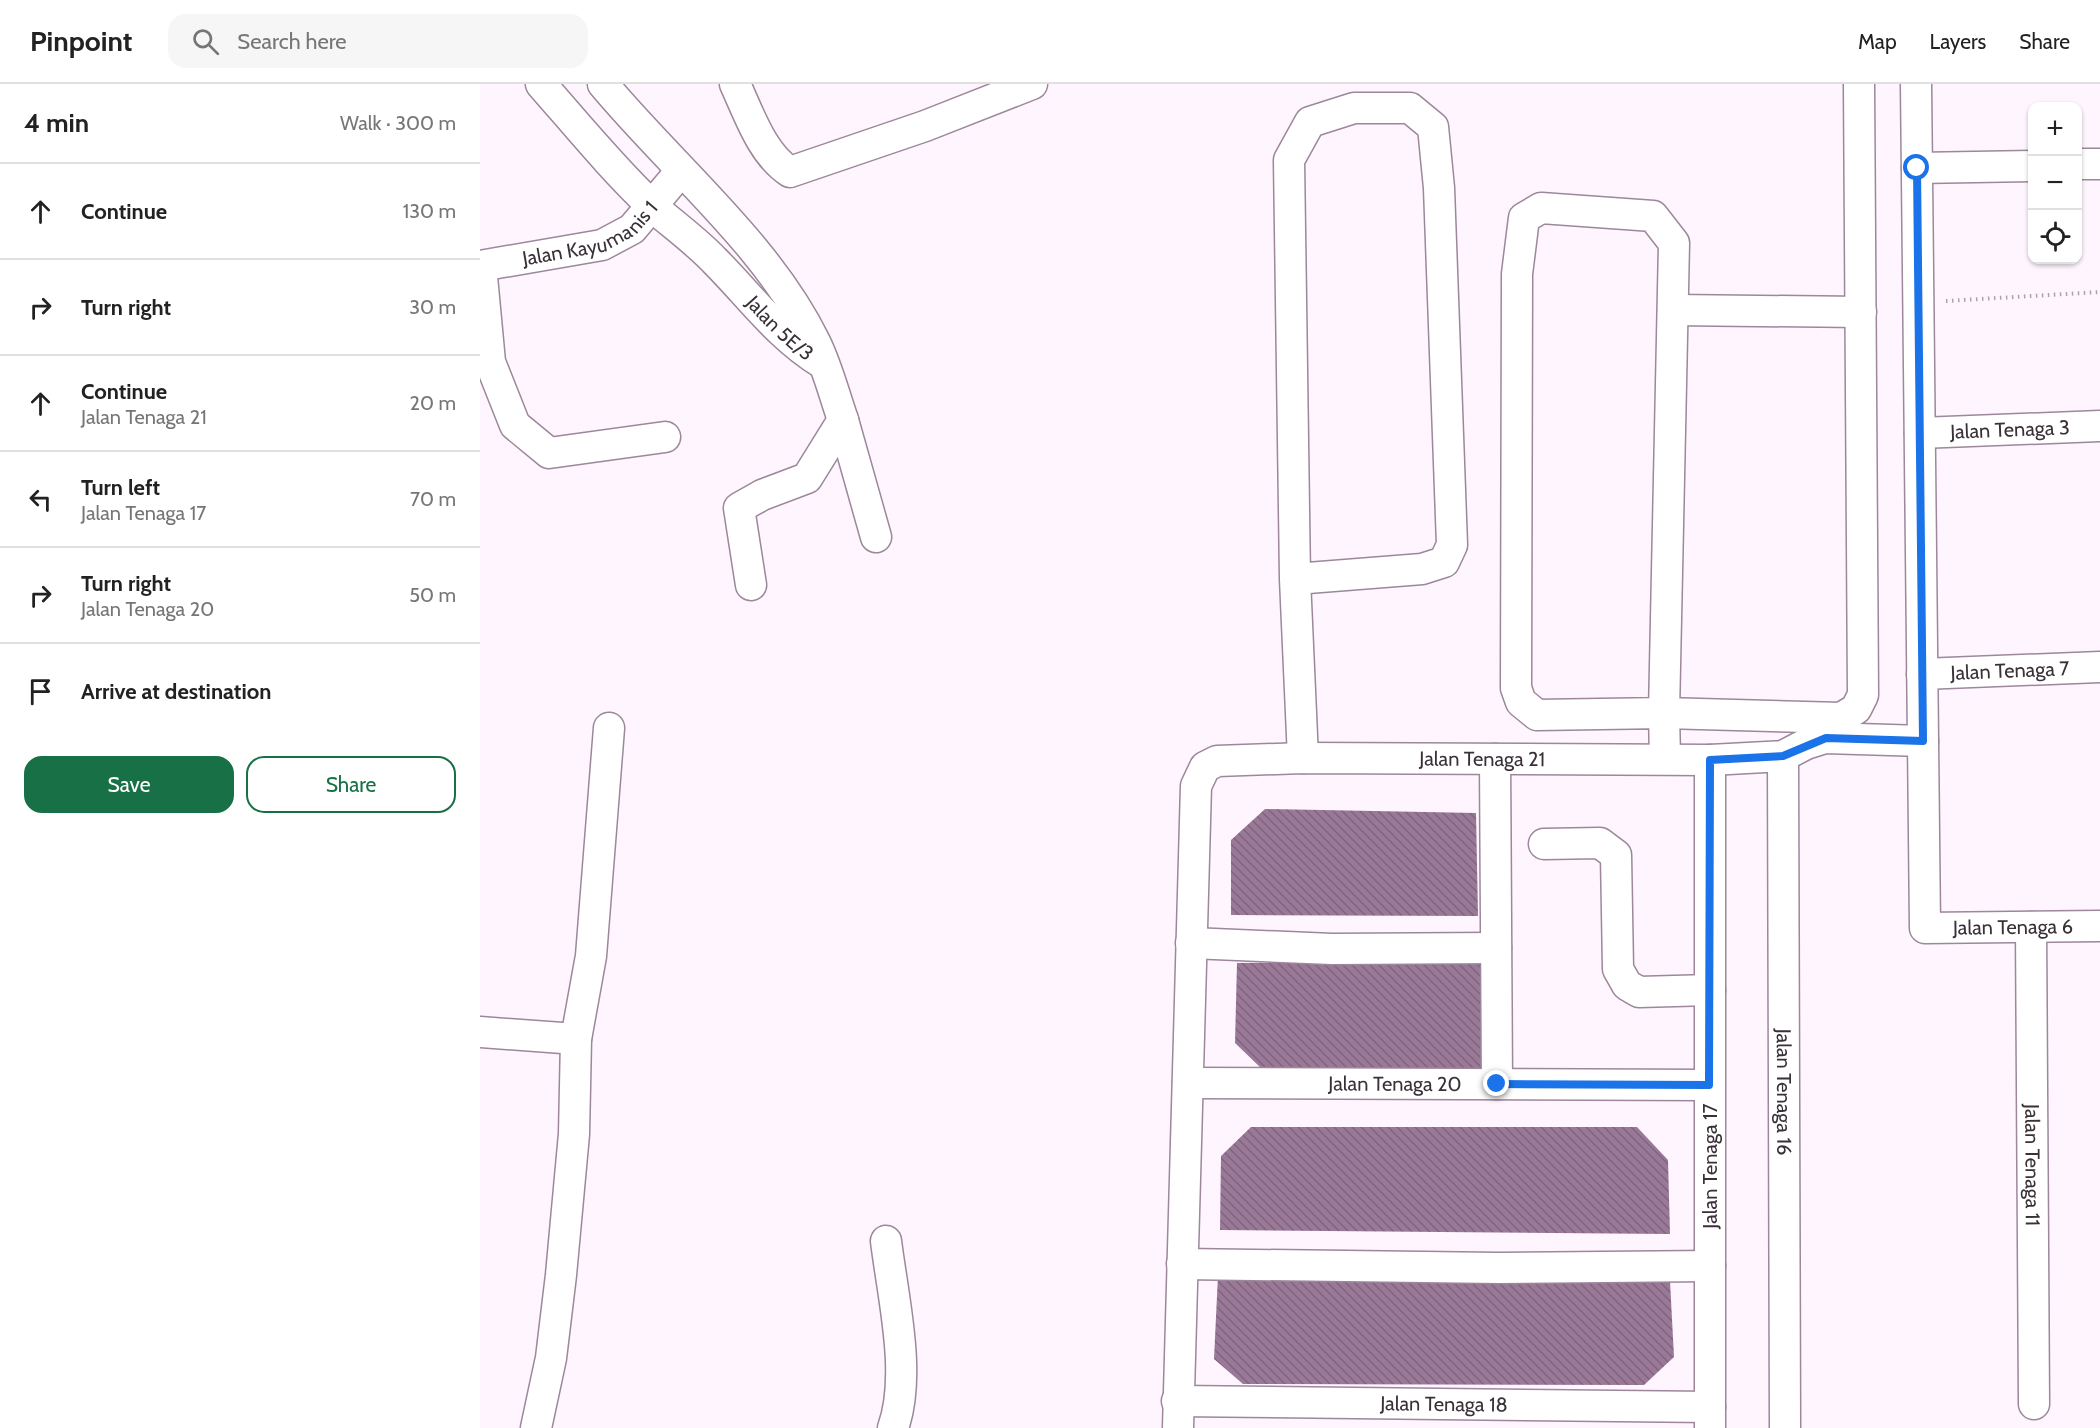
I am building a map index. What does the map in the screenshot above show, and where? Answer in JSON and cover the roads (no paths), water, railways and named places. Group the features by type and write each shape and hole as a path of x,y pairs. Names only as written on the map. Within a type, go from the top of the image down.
{"street":[{"name":"Jalan 5E/3","path":"541,84 652,206 713,259 798,348 822,363"},
{"name":"Jalan 5E/3","path":"603,84 749,243 800,316 816,343 822,363"},
{"path":"735,84 754,125 777,163 790,172 925,126 1032,84"},
{"path":"1665,759 1664,713 1674,243 1653,216 1542,208 1524,218 1517,274 1516,688 1521,702 1538,715 1664,713 1841,718 1856,709 1863,695 1859,84"},
{"path":"1916,84 1923,741"},
{"path":"1295,579 1422,570 1444,562 1452,545 1439,188 1433,127 1410,108 1354,108 1310,122 1289,160 1295,579 1303,758"},
{"path":"2082,165 2100,164"},
{"path":"1917,168 2028,166"},
{"name":"Jalan Kayumanis 1","path":"480,266 602,245 632,229 681,171"},
{"path":"480,266 490,362 515,425 549,453 665,437"},
{"path":"1673,310 1861,312"},
{"path":"822,363 843,420 876,537"},
{"path":"751,585 739,508 762,495 807,478 843,420"},
{"name":"Jalan Tenaga 3","path":"1920,433 2100,426"},
{"name":"Jalan Tenaga 7","path":"1922,674 2100,667"},
{"path":"536,1428 551,1358 561,1275 574,1134 576,1039 591,956 609,728"},
{"name":"Jalan Tenaga 21","path":"1191,942 1196,786 1204,767 1217,761 1303,758 1710,760 1783,756 1826,738 1923,741"},
{"name":"Jalan Tenaga 6","path":"1923,741 1925,928 2100,926"},
{"name":"Jalan Tenaga 16","path":"1783,756 1785,1428"},
{"path":"1495,759 1497,1084"},
{"name":"Jalan Tenaga 17","path":"1710,760 1710,1418"},
{"path":"1544,844 1600,843 1616,855 1618,969 1626,986 1639,992 1710,990"},
{"name":"Jalan Tenaga 11","path":"2031,927 2034,1404"},
{"path":"1178,1415 1191,942 1332,949 1496,948"},
{"path":"480,1032 576,1039"},
{"name":"Jalan Tenaga 20","path":"1188,1083 1709,1085"},
{"path":"886,1241 903,1382 900,1407 893,1428"},
{"path":"1182,1264 1499,1268 1710,1266"},
{"name":"Jalan Tenaga 18","path":"1178,1415 1710,1418"}]}
